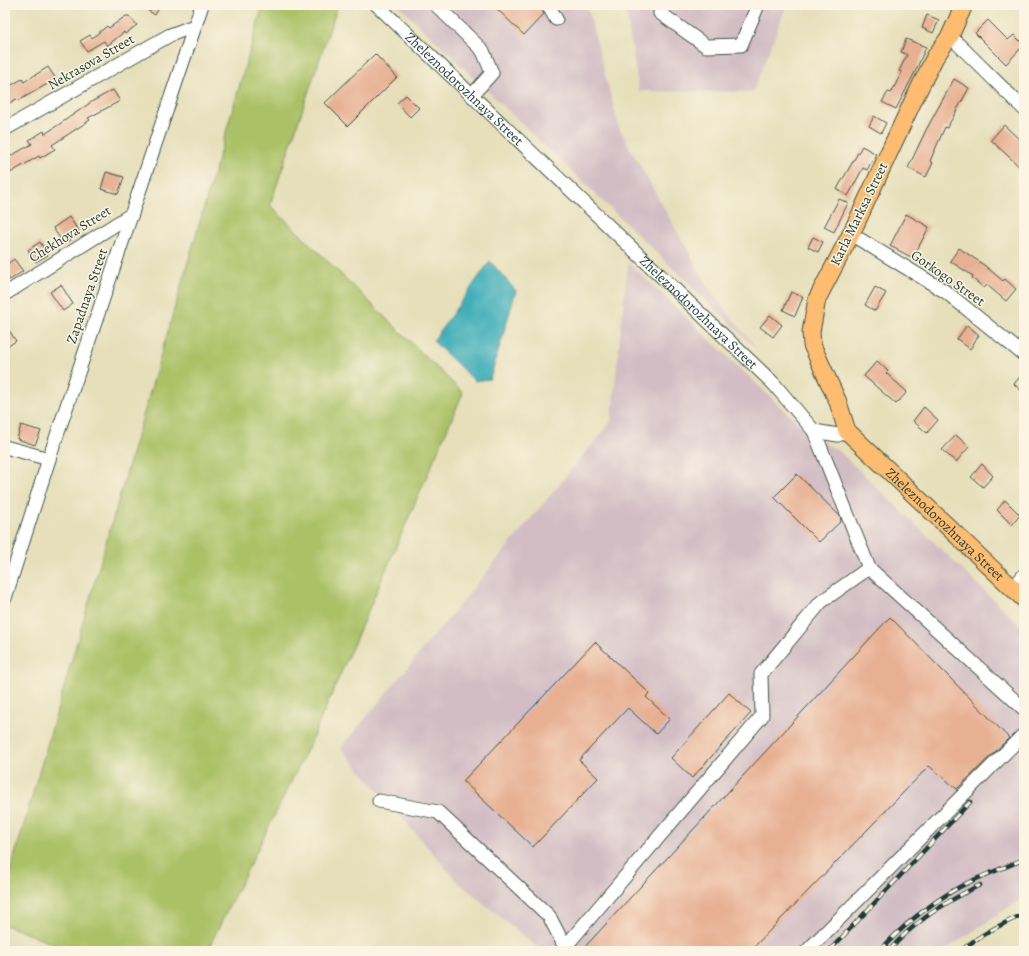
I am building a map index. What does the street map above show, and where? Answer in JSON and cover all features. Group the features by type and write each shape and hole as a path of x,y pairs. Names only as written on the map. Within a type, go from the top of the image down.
{"main road":[{"name":"Karla Marksa Street","path":"847,430 838,402 812,345 811,332 816,299 850,234 935,57 950,36 964,5"},
{"name":"Zheleznodorozhnaya Street","path":"847,430 1020,587"}],"street":[{"name":"Zapadnaya Street","path":"5,598 49,459 202,5"},
{"name":"Zheleznodorozhnaya Street","path":"377,5 767,377 814,431 868,568"},
{"path":"436,5 483,51 492,73 472,96"},
{"path":"548,5 556,18"},
{"path":"662,5 660,13 706,46 741,45 758,5"},
{"name":"Nekrasova Street","path":"5,129 170,35 194,26"},
{"path":"950,36 1024,109"},
{"name":"Chekhova Street","path":"5,294 132,214"},
{"name":"Gorkogo Street","path":"850,234 946,292 1024,355"},
{"path":"814,431 838,435 847,430"},
{"path":"5,447 49,459"},
{"path":"379,801 438,812 549,916 566,949 762,716 761,674 821,602 868,568 1024,710"},
{"path":"807,951 1024,734"}],"shaded area":[{"path":"398,5 587,5 619,128 711,292 757,349"},
{"path":"625,5 787,5 753,92 639,91"},
{"path":"628,262 805,430 841,453 1024,629 1024,897 944,951 542,951 460,884 341,748 611,422"}],"green space":[{"path":"263,5 338,5 270,205 463,393 310,744 207,951 71,951 5,925 5,889"}],"water":[{"path":"490,261 516,291 490,379 475,381 433,341"}],"building":[{"path":"139,5 161,5 155,15"},
{"path":"493,5 540,5 544,14 524,35"},
{"path":"927,15 939,20 933,33 922,28"},
{"path":"126,16 129,16 137,25 125,34 124,32 107,46 104,41 87,51 80,41 90,35 92,38 107,26 109,28"},
{"path":"988,20 1008,40 1014,35 1024,45 1006,64 975,33"},
{"path":"906,39 926,47 896,109 882,102 888,92 891,93 902,72 899,71 907,55 901,52"},
{"path":"375,54 397,77 348,126 325,103"},
{"path":"48,67 56,79 18,101 16,99 5,106 5,89 22,79 24,82"},
{"path":"954,79 969,88 947,128 945,127 930,161 933,163 926,177 908,168 926,130"},
{"path":"113,90 120,101 88,118 90,120 52,145 55,149 40,158 39,156 5,176 5,159 32,144 29,140 44,131 45,134 93,101"},
{"path":"406,95 419,108 410,117 397,103"},
{"path":"874,116 886,123 881,133 869,126"},
{"path":"1004,125 1024,144 1024,171 991,140"},
{"path":"862,146 876,154 867,170 863,168 848,196 837,189"},
{"path":"106,172 124,177 118,194 101,189"},
{"path":"839,199 848,203 834,232 824,227"},
{"path":"906,214 929,227 913,258 890,246"},
{"path":"69,217 80,233 64,244 53,228"},
{"path":"813,237 823,242 818,252 808,247"},
{"path":"40,242 48,255 36,262 28,250"},
{"path":"959,248 984,265 1003,281 1005,279 1016,289 1006,301 987,285 984,288 972,278 973,276 950,261"},
{"path":"14,259 23,271 10,280 5,273 5,266"},
{"path":"61,285 73,304 63,311 50,292"},
{"path":"875,287 886,293 875,311 865,305"},
{"path":"791,292 803,297 795,316 783,310"},
{"path":"770,315 782,325 773,337 760,327"},
{"path":"5,324 16,341 5,348"},
{"path":"967,325 979,335 970,349 957,339"},
{"path":"877,361 888,371 886,373 907,392 896,404 864,376"},
{"path":"1024,372 1024,393 1014,384"},
{"path":"924,407 938,420 927,433 913,421"},
{"path":"21,425 41,431 35,445 17,439"},
{"path":"956,435 969,447 956,462 942,450"},
{"path":"982,464 993,476 983,487 971,477"},
{"path":"797,474 840,516 841,521 819,542 774,497"},
{"path":"1005,500 1020,515 1012,525 997,510"},
{"path":"890,617 1009,738 957,789 929,766 750,951 581,951"},
{"path":"595,642 649,693 646,697 670,719 656,734 628,708 579,760 598,778 533,847 463,781"},
{"path":"729,693 751,713 692,778 671,758"}],"railway":[{"path":"829,951 970,802"},
{"path":"880,951 906,925 946,895 972,881 1024,859"},
{"path":"889,951 898,940 931,913 980,885"},
{"path":"961,951 983,935 1024,914"}]}
